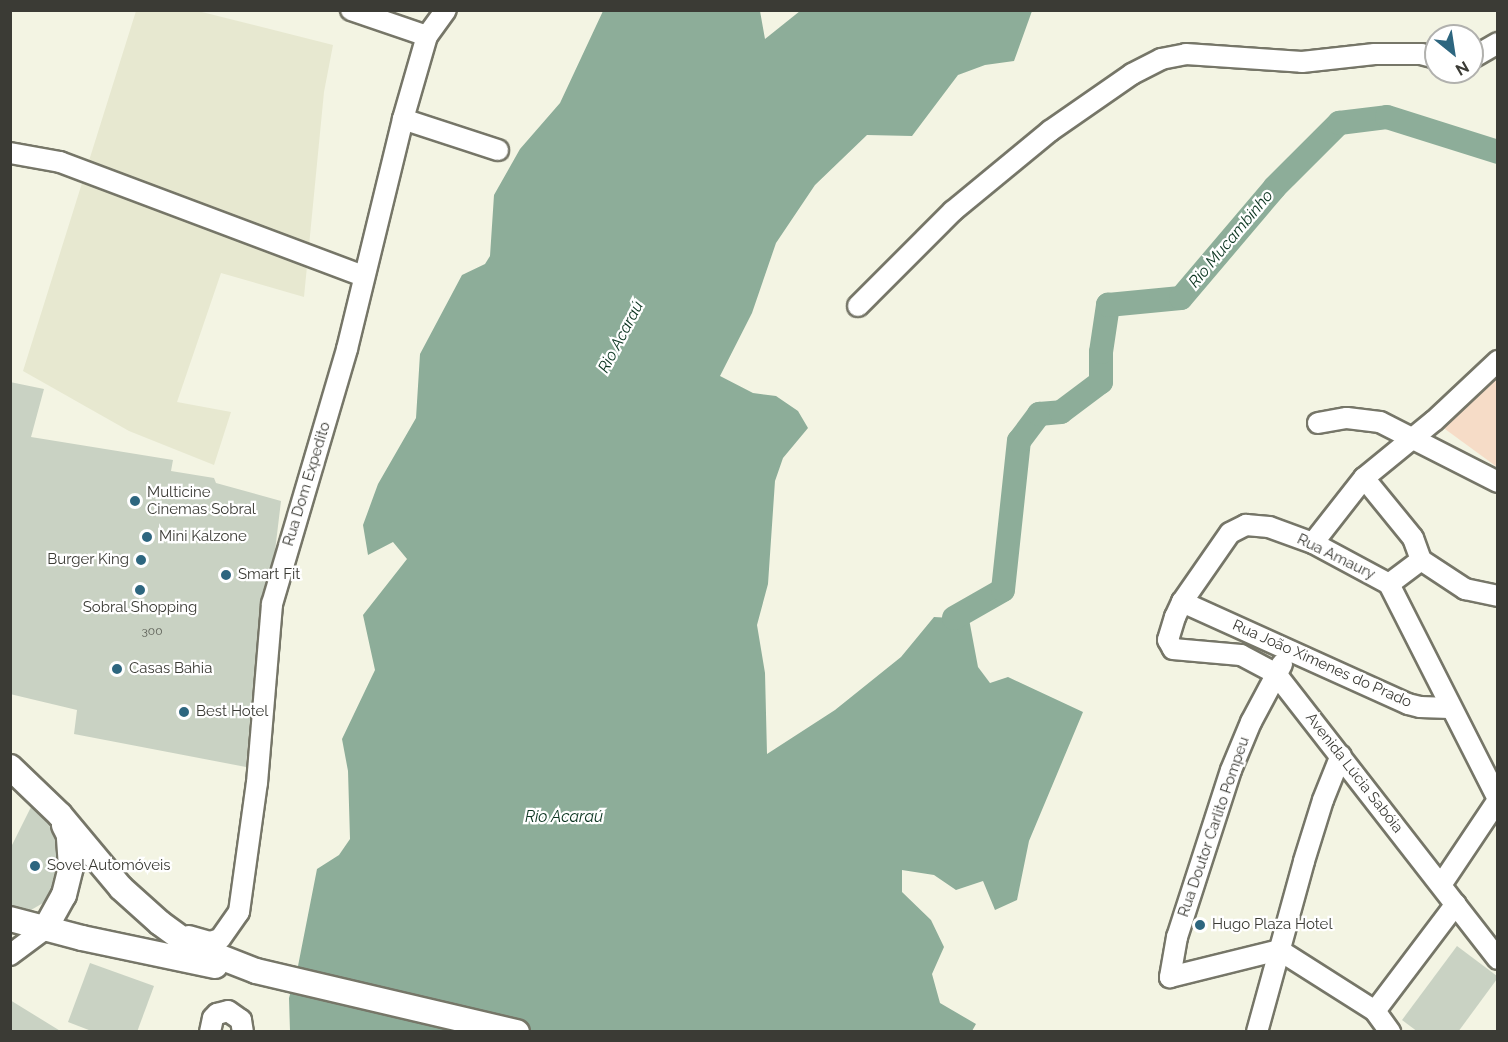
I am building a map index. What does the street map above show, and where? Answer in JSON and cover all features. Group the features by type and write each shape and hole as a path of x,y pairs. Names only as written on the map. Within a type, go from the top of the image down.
{"main road":[{"path":"10,766 60,814 103,869 160,923 192,945 256,971"},
{"path":"45,928 60,903 71,867 69,835 60,814"},
{"path":"10,919 219,967 256,971 517,1032"}],"street":[{"path":"351,10 427,36"},
{"name":"Rua Dom Expedito","path":"160,923 210,942 220,939 239,912 257,783 272,604 347,349 403,119 427,36 446,10"},
{"path":"1484,51 1497,43"},
{"path":"858,306 953,212 1050,131 1132,74 1161,59 1199,55 1302,62 1375,54 1424,55"},
{"path":"403,119 498,150"},
{"path":"10,153 60,162 364,276"},
{"path":"1313,543 1364,478 1414,439 1497,361"},
{"path":"1318,423 1347,418 1367,419 1396,428 1497,482"},
{"path":"1364,478 1413,538 1421,560 1465,589 1497,596"},
{"name":"Rua Amaury","path":"1182,602 1230,533 1238,528 1246,525 1269,527 1313,543 1389,584 1450,708"},
{"path":"1389,584 1421,560"},
{"name":"Avenida Lúcia Sabóia","path":"1182,602 1168,640 1173,650 1241,655 1276,674 1497,958"},
{"name":"Rua João Ximenes do Prado","path":"1182,602 1408,704 1420,707 1450,708"},
{"name":"Rua Doutor Carlito Pompeu","path":"1280,950 1170,977 1177,937 1231,770 1251,722 1290,650"},
{"path":"1441,885 1497,799 1450,708"},
{"path":"1257,1032 1323,800 1341,755"},
{"path":"1375,1011 1456,904"},
{"path":"10,955 45,928"},
{"path":"1280,950 1375,1011 1390,1032"},
{"path":"210,1032 213,1018 217,1014 228,1011 241,1020 243,1032"}],"shaded area":[{"path":"136,11 198,11 333,45 324,92 304,297 221,273 177,402 231,412 214,465 129,431 23,371"},
{"path":"1497,361 1497,467 1434,421"}],"water":[{"name":"Rio Acaraú","path":"603,11 760,11 765,39 800,11 1032,11 1014,61 985,65 958,75 912,136 867,135 815,185 776,243 752,313 720,376 753,393 776,396 798,411 808,428 783,458 775,481 768,584 757,625 765,673 767,754 835,710 901,657 934,617 969,619 978,667 990,683 1008,677 1083,712 1029,841 1017,900 995,910 983,881 956,890 934,875 902,870 902,892 931,920 944,947 932,974 940,1003 976,1024 972,1031 290,1031 289,998 298,966 317,869 339,855 350,839 348,771 342,739 375,670 363,615 407,559 393,542 368,555 363,525 378,484 416,418 420,354 462,275 485,264 490,256 494,195 520,149 560,103"}],"building":[{"name":"Sobral Shopping","path":"10,382 44,389 31,437 173,460 171,471 214,478 216,483 281,501 275,551 260,603 246,767 74,734 77,710 10,694"},
{"name":"Sovel Automóveis","path":"31,807 50,825 55,839 57,866 51,890 43,903 31,910 10,905 10,849"},
{"path":"1457,946 1497,976 1497,979 1458,1032 1418,1032 1402,1020"},
{"path":"90,963 154,986 137,1032 94,1032 68,1022"},
{"path":"10,1000 62,1032 10,1032"}],"waterway":[{"name":"Rio Mucambinho","path":"954,618 1003,590 1019,441 1039,414 1061,412 1101,382 1101,352 1108,305 1181,298 1275,187 1339,123 1387,117 1498,152"}],"place":[{"name":"Multicine Cinemas Sobral","path":"135,501"},
{"name":"Mini Kalzone","path":"147,537"},
{"name":"Burger King","path":"141,560"},
{"name":"Smart Fit","path":"226,575"},
{"name":"Sobral Shopping","path":"140,590"},
{"name":"Casas Bahia","path":"117,669"},
{"name":"Best Hotel","path":"184,712"},
{"name":"Sovel Automóveis","path":"35,866"},
{"name":"Hugo Plaza Hotel","path":"1200,925"}]}
